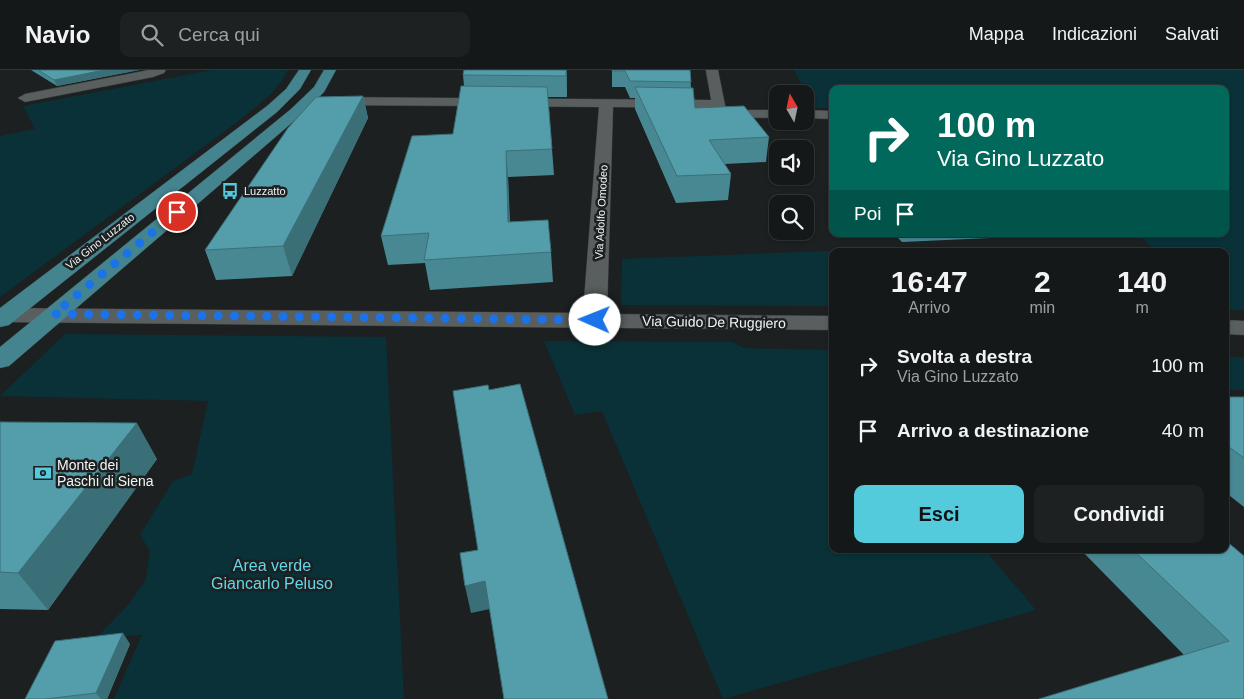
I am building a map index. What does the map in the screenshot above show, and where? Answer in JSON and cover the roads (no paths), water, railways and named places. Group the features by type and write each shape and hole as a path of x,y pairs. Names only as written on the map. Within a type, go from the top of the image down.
{"main road":[{"name":"Via Gino Luzzato","path":"2,316 272,109 289,94 305,70"},
{"name":"Via Gino Luzzato","path":"0,360 309,101 324,82 330,70"}],"street":[{"path":"25,98 153,73 160,70"},
{"path":"712,70 719,109"},
{"path":"309,101 719,109 769,113"},
{"name":"Via Adolfo Omodeo","path":"595,320 606,108"},
{"path":"814,114 829,115"},
{"name":"Via Guido De Ruggiero","path":"2,316 54,314 829,323"},
{"path":"1229,328 1244,328"}],"place":[{"name":"Luzzatto","path":"230,191"},
{"name":"Monte dei Paschi di Siena","path":"43,473"}],"park label":[{"name":"Area verde Giancarlo Peluso","path":"272,574"}]}
